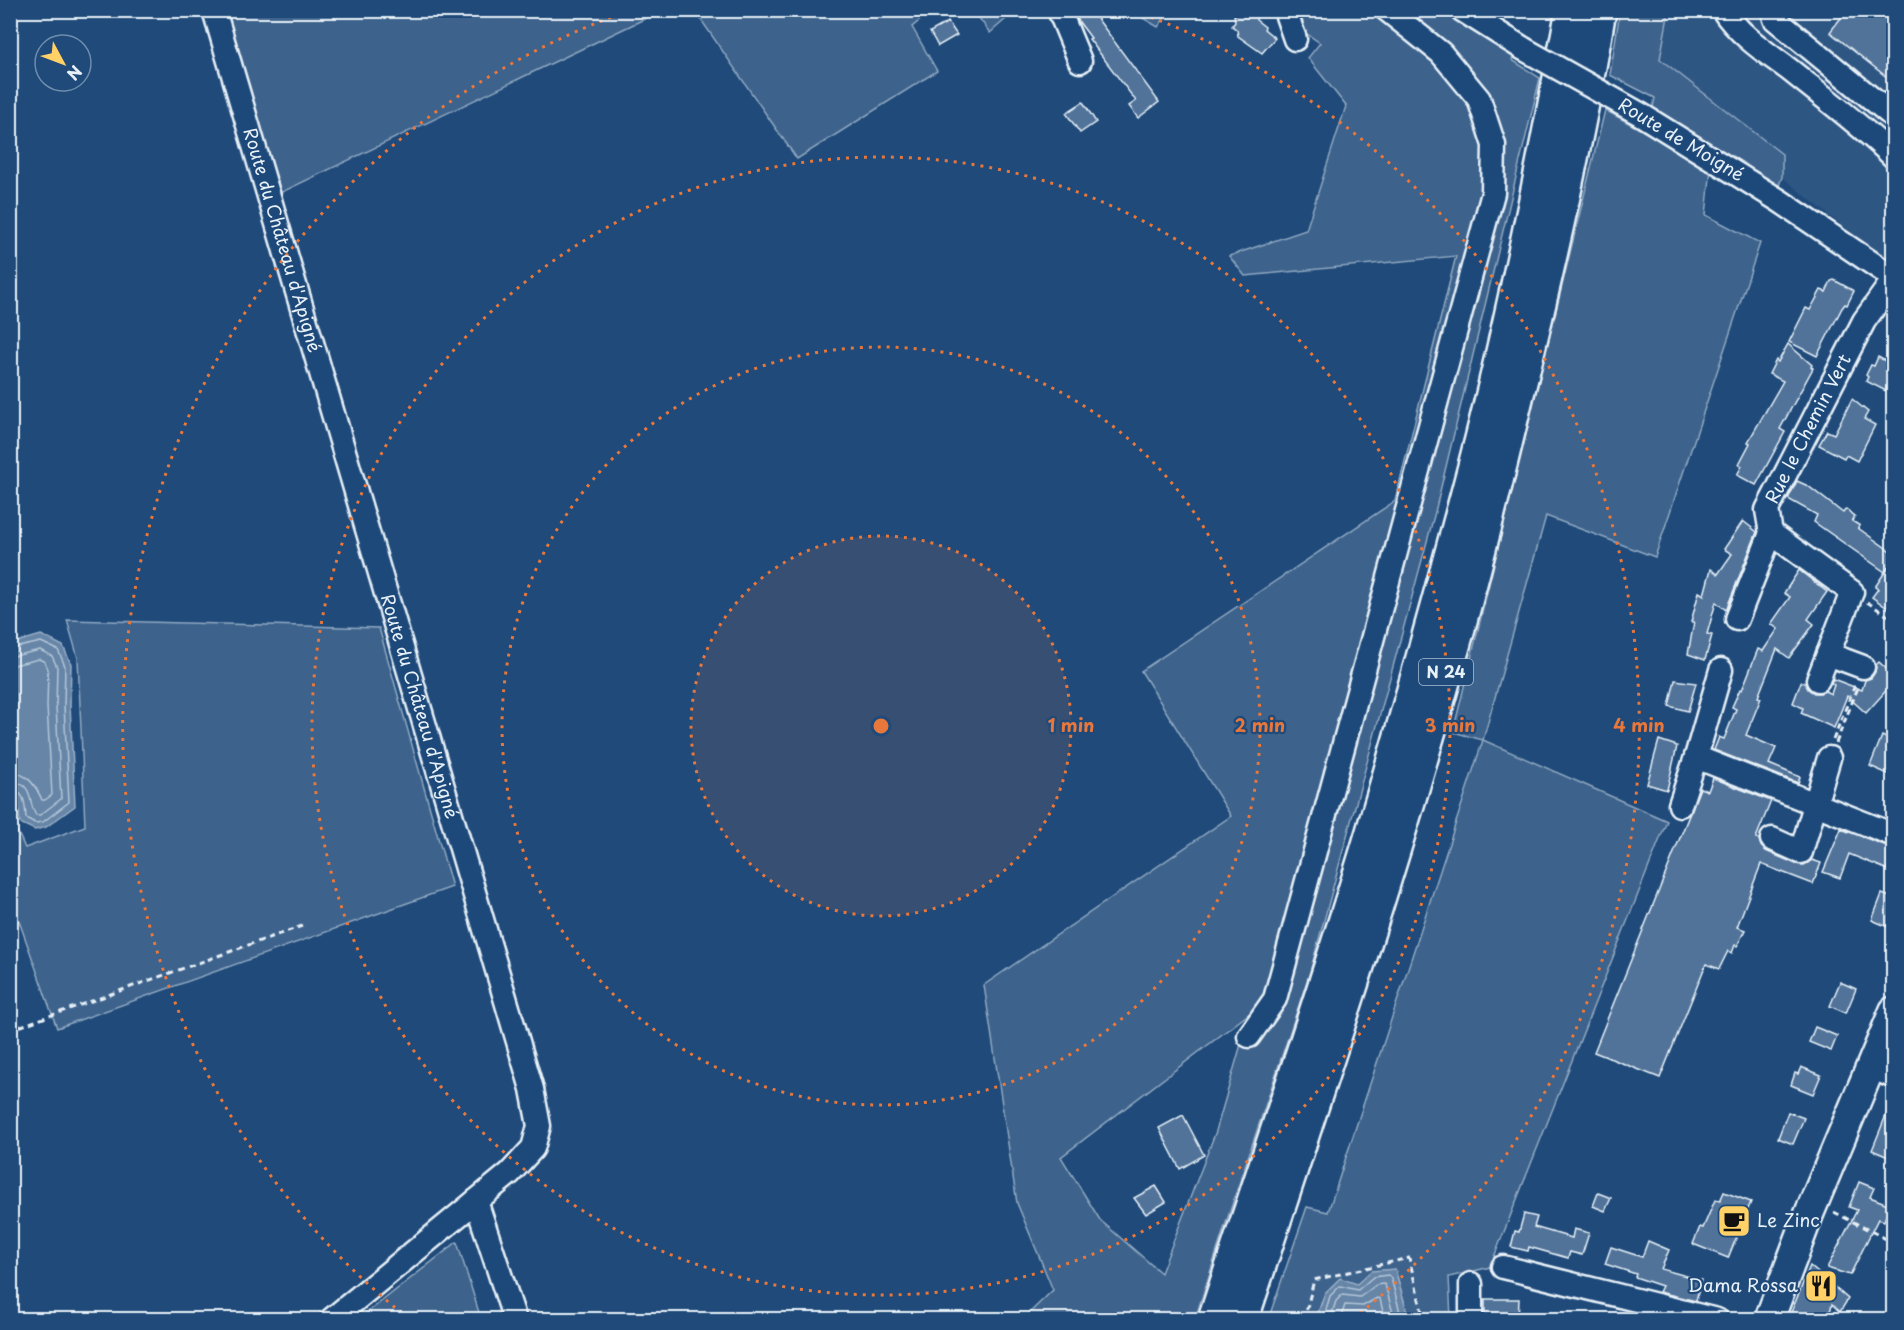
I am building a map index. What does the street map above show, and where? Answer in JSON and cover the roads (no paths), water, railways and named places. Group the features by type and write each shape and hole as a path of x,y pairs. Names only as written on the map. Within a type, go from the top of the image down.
{"highway":[{"name":"N 24","path":"1215,1320 1373,832 1467,495 1519,278 1572,10"},
{"name":"N 24","path":"1240,1320 1344,1005 1444,677 1493,495 1544,286 1599,10"}],"main road":[{"path":"1769,1320 1809,1214 1882,1072 1893,1011"}],"street":[{"name":"Route du Château d'Apigné","path":"214,10 532,1089 539,1126 533,1148 510,1173 331,1320"},
{"path":"1059,10 1080,61"},
{"path":"1285,10 1295,39"},
{"path":"1249,1036 1275,999 1493,193 1494,145 1479,99 1441,53 1387,10"},
{"name":"Route de Moigné","path":"1462,10 1524,49 1641,114 1780,201 1893,279"},
{"path":"1723,10 1731,22 1749,39 1828,100 1893,157"},
{"path":"1773,10 1775,19 1893,117"},
{"name":"Rue le Chemin Vert","path":"1828,654 1852,592 1772,533 1767,510 1864,321 1893,279"},
{"path":"1737,619 1772,533"},
{"path":"1818,680 1828,654 1863,668"},
{"path":"1680,805 1721,670"},
{"path":"1696,757 1893,835"},
{"path":"1772,839 1801,852 1829,758"},
{"path":"476,1201 515,1320"},
{"path":"1503,1267 1717,1320"},
{"path":"1470,1320 1471,1284"}],"water":[{"path":"41,635 63,646 71,664 70,705 75,806 46,827 35,830 20,823 18,801 11,792 10,644"},
{"path":"1395,1269 1409,1319 1316,1319 1325,1293 1340,1278 1357,1284 1371,1271"}],"place":[{"name":"Le Zinc","path":"1734,1221"},
{"name":"Dama Rossa","path":"1821,1286"}]}
